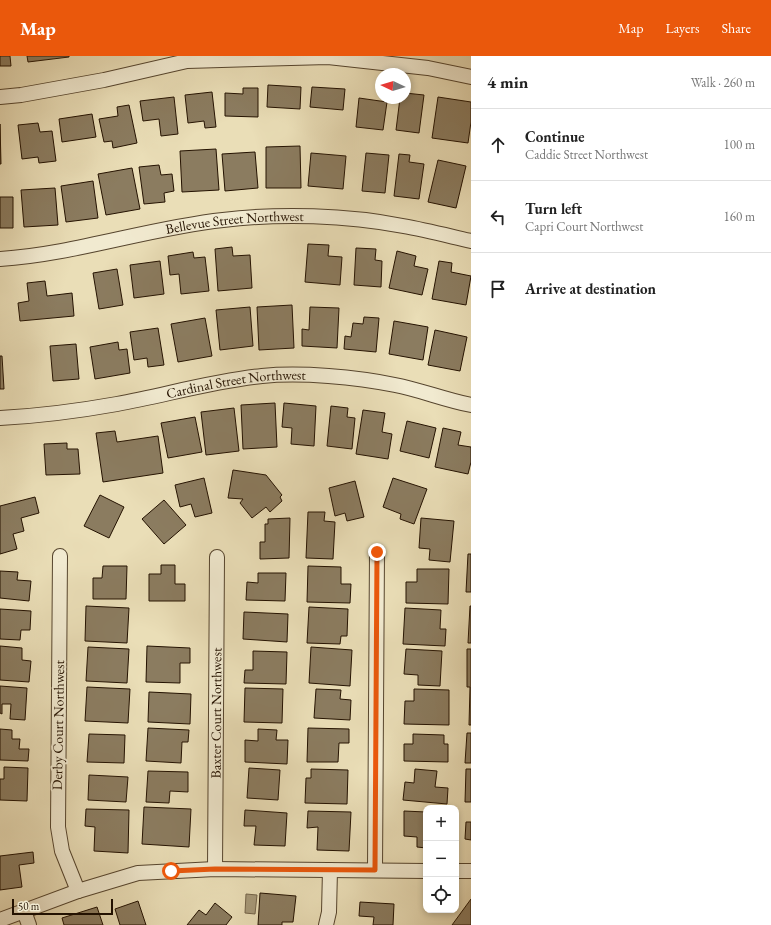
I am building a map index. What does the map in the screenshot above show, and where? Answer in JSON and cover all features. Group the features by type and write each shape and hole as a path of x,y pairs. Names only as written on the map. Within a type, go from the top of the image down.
{"street":[{"path":"0,97 21,95 104,80 187,61 328,57 428,62 471,77"},
{"name":"Bellevue Street Northwest","path":"0,259 64,251 173,228 223,220 280,216 333,218 402,225 471,241"},
{"name":"Cardinal Street Northwest","path":"0,418 29,417 118,404 216,383 264,376 322,376 358,379 396,385 471,405"},
{"path":"375,870 377,552"},
{"name":"Derby Court Northwest","path":"60,556 58,827 62,851 78,891"},
{"name":"Baxter Court Northwest","path":"215,869 217,557"},
{"path":"0,920 78,891 138,873 215,869 423,871"},
{"path":"326,925 330,870"},
{"path":"459,871 471,871"},
{"path":"24,911 29,925"}],"shaded area":[{"path":"246,894 257,895 255,914 245,913"}],"building":[{"path":"0,56 10,56 11,66 0,66"},
{"path":"27,56 69,56 69,57 28,62"},
{"path":"268,85 301,87 300,109 267,107"},
{"path":"312,87 345,89 343,110 310,107"},
{"path":"243,88 258,88 258,117 225,116 225,93 243,94"},
{"path":"212,92 216,127 205,128 204,121 188,123 185,95"},
{"path":"411,94 424,95 419,133 396,130 399,104 411,104"},
{"path":"174,97 178,134 161,136 159,119 143,121 140,101"},
{"path":"438,97 471,102 471,122 468,143 432,138"},
{"path":"359,98 375,100 375,104 387,104 383,130 356,127"},
{"path":"129,105 137,143 113,148 112,141 104,142 99,119 118,116 117,107"},
{"path":"92,114 96,137 62,142 59,119"},
{"path":"38,123 40,132 52,131 56,161 39,163 38,157 22,159 18,125"},
{"path":"0,124 1,164 0,164"},
{"path":"300,146 301,188 266,188 266,147"},
{"path":"216,149 219,190 182,192 180,151"},
{"path":"255,152 258,188 225,191 222,154"},
{"path":"311,153 346,156 343,189 308,186"},
{"path":"366,153 389,155 385,193 362,191"},
{"path":"399,154 410,155 409,162 424,164 419,199 394,196"},
{"path":"438,160 466,166 456,208 428,202"},
{"path":"159,165 161,175 172,174 174,191 164,193 165,202 144,204 139,167"},
{"path":"132,168 140,209 106,215 98,174"},
{"path":"93,181 98,218 66,222 61,186"},
{"path":"55,188 58,225 24,227 21,190"},
{"path":"0,197 13,197 13,228 0,228"},
{"path":"308,244 329,245 328,256 342,257 340,285 305,282"},
{"path":"232,247 233,256 250,255 252,288 218,291 215,249"},
{"path":"356,248 376,249 375,260 382,261 381,287 354,285"},
{"path":"397,251 416,256 414,266 428,269 422,295 389,288"},
{"path":"193,252 194,258 205,257 209,291 181,294 179,274 170,275 168,256"},
{"path":"160,261 164,294 134,298 130,265"},
{"path":"439,261 452,263 451,272 471,276 466,305 432,299"},
{"path":"117,269 123,305 99,309 93,273"},
{"path":"45,281 47,296 72,293 74,316 20,321 18,303 29,301 27,283"},
{"path":"292,305 294,348 259,350 257,307"},
{"path":"250,307 253,346 220,350 216,310"},
{"path":"310,307 339,308 337,348 302,346 302,329 309,330"},
{"path":"364,317 379,318 376,352 344,349 345,336 351,337 353,323 363,324"},
{"path":"205,318 212,356 178,362 171,324"},
{"path":"394,321 428,327 423,360 389,354"},
{"path":"158,328 164,365 148,367 147,358 134,360 130,332"},
{"path":"435,330 467,337 460,371 428,365"},
{"path":"118,342 119,350 127,349 130,373 95,379 90,347"},
{"path":"76,344 79,379 53,381 50,346"},
{"path":"0,356 2,356 4,389 0,389"},
{"path":"275,403 277,447 243,449 241,405"},
{"path":"284,403 316,406 314,446 291,444 292,428 282,427"},
{"path":"331,406 348,408 347,417 355,418 352,449 327,446"},
{"path":"234,408 239,451 206,455 201,412"},
{"path":"363,410 385,413 382,432 392,434 388,459 356,454"},
{"path":"195,417 202,452 168,458 161,423"},
{"path":"407,421 436,428 429,458 400,451"},
{"path":"443,428 461,432 458,445 471,447 471,462 468,474 435,467"},
{"path":"115,431 117,442 158,436 163,473 103,482 96,433"},
{"path":"67,443 67,449 78,449 80,474 46,475 44,444"},
{"path":"233,470 266,475 282,495 280,497 282,501 270,512 266,507 252,518 240,503 243,499 228,498"},
{"path":"204,478 212,513 195,517 191,504 180,507 175,485"},
{"path":"393,478 427,489 414,524 400,519 401,514 383,507"},
{"path":"355,481 364,517 347,521 345,513 335,516 329,488"},
{"path":"100,495 124,507 109,538 84,526"},
{"path":"35,497 39,513 21,518 24,531 13,534 17,549 0,554 0,506"},
{"path":"164,500 186,525 164,544 142,519"},
{"path":"308,512 325,512 324,521 335,522 333,559 306,558"},
{"path":"290,518 289,558 260,559 260,542 265,542 265,524 268,524 268,519"},
{"path":"421,518 454,521 450,562 429,560 430,549 419,548"},
{"path":"468,554 471,554 471,592 466,592"},
{"path":"161,565 175,565 175,584 185,584 185,601 149,601 149,574 161,574"},
{"path":"103,566 127,566 126,599 93,599 93,578 102,578"},
{"path":"308,566 341,567 341,584 351,584 350,603 307,602"},
{"path":"417,569 449,569 448,604 406,603 406,582 417,582"},
{"path":"0,571 18,572 17,580 31,581 29,601 0,598"},
{"path":"258,573 286,573 285,601 246,600 247,582 258,583"},
{"path":"86,606 129,608 127,643 85,641"},
{"path":"470,606 471,643 468,643"},
{"path":"309,607 348,609 347,636 341,636 340,644 307,643"},
{"path":"405,608 441,610 440,629 446,629 445,646 403,644"},
{"path":"0,609 31,611 30,630 21,630 20,640 0,639"},
{"path":"244,612 288,614 287,642 243,639"},
{"path":"0,646 22,648 22,660 31,661 29,682 0,680"},
{"path":"147,646 190,648 190,663 180,663 180,683 146,682"},
{"path":"88,647 129,649 127,683 86,681"},
{"path":"311,647 352,650 350,686 309,683"},
{"path":"406,649 442,651 440,686 418,685 418,675 404,674"},
{"path":"467,649 471,649 471,725 469,725 470,687 467,687"},
{"path":"253,651 287,652 286,684 244,683 245,670 253,670"},
{"path":"0,686 27,688 25,720 10,719 11,704 2,704 2,714 0,713"},
{"path":"87,687 130,689 128,723 85,721"},
{"path":"245,688 283,689 282,723 244,722"},
{"path":"316,689 341,690 340,699 351,700 350,720 314,718"},
{"path":"414,689 449,690 449,725 404,724 405,701 414,701"},
{"path":"149,692 191,694 190,724 148,722"},
{"path":"148,728 189,730 188,742 182,742 181,763 146,761"},
{"path":"308,728 349,729 349,743 339,743 338,762 307,762"},
{"path":"0,729 12,730 12,739 20,739 19,749 29,749 28,761 0,760"},
{"path":"258,729 277,730 276,740 288,740 287,764 245,762 245,740 258,741"},
{"path":"467,733 471,733 471,763 465,763"},
{"path":"89,734 125,735 124,763 87,762"},
{"path":"413,734 444,735 444,744 448,744 448,762 404,761 404,744 413,744"},
{"path":"4,767 28,768 27,801 0,800 0,779 4,779"},
{"path":"249,768 280,770 278,800 247,798"},
{"path":"311,769 348,770 347,804 305,803 306,778 311,778"},
{"path":"415,769 437,771 435,787 448,788 447,804 403,800 405,782 414,783"},
{"path":"466,769 471,769 471,802 465,802"},
{"path":"148,771 188,772 188,792 170,791 169,803 146,802"},
{"path":"89,775 128,777 126,802 88,800"},
{"path":"144,807 191,809 189,847 142,844"},
{"path":"86,809 129,810 128,853 94,851 95,827 85,826"},
{"path":"245,810 287,813 285,846 254,845 256,826 244,826"},
{"path":"308,811 351,812 349,851 317,850 318,827 307,828"},
{"path":"404,811 423,812 423,848 417,847 417,837 404,836"},
{"path":"466,822 471,822 471,840 465,839"},
{"path":"33,852 34,863 19,865 22,887 0,890 0,856"},
{"path":"260,893 296,896 293,922 282,922 282,925 258,925"},
{"path":"471,899 471,925 452,925"},
{"path":"138,901 146,925 120,925 115,909"},
{"path":"360,902 394,904 393,925 373,925 374,917 359,916"},
{"path":"215,903 232,917 226,925 187,925 199,910 206,915"},
{"path":"97,907 103,925 64,925 62,918"}],"route":[{"path":"171,871 215,869 375,870 377,552"}]}
